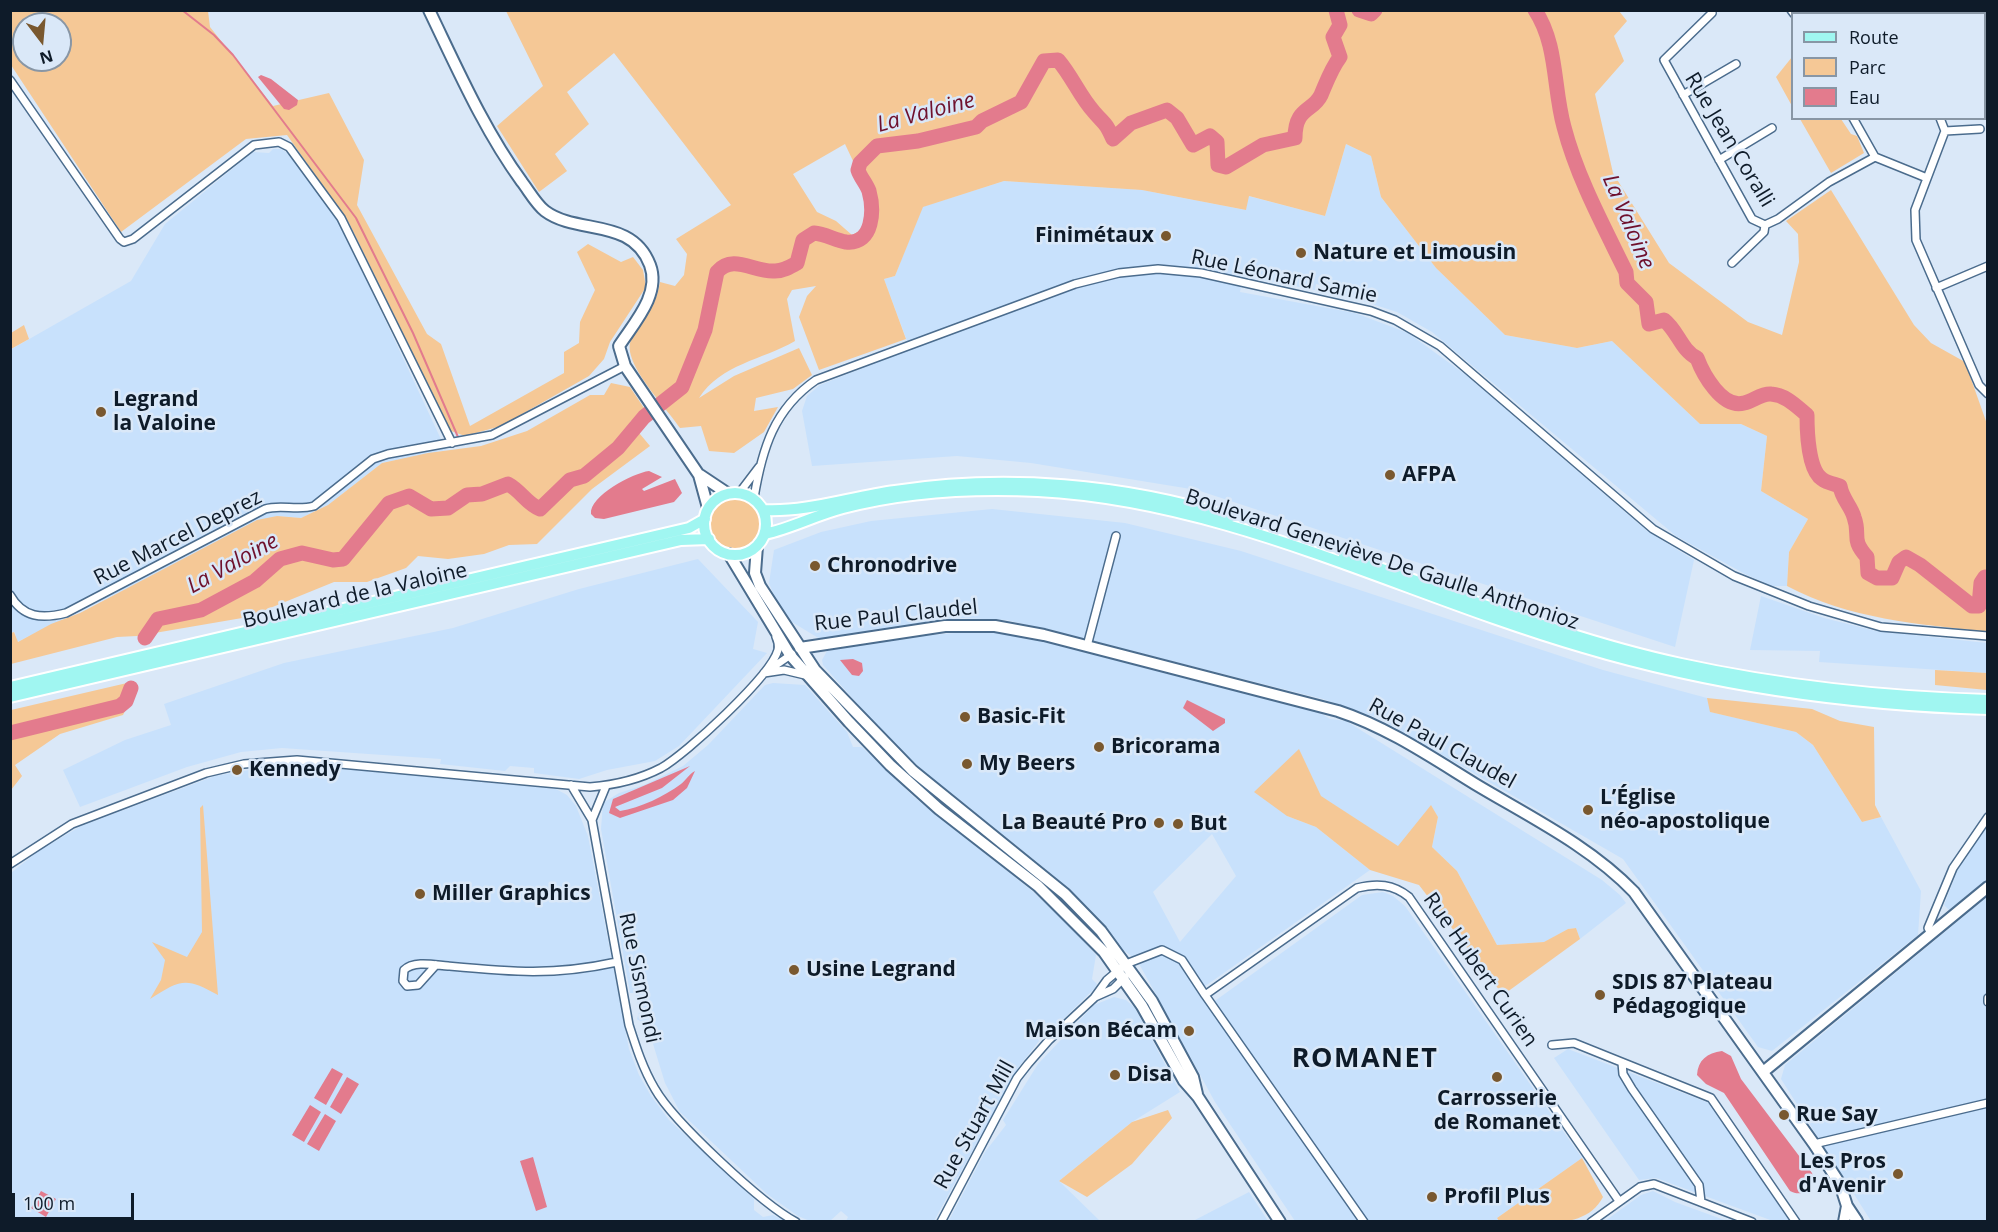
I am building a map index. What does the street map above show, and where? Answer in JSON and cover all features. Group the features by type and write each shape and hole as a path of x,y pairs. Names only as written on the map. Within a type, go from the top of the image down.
{"main road":[{"name":"Boulevard Geneviève De Gaulle Anthonioz","path":"764,510 800,510 895,490 959,484 1063,484 1107,490 1186,504 1582,636 1680,664 1795,685 1905,697 1988,700"},
{"name":"Boulevard Geneviève De Gaulle Anthonioz","path":"765,534 845,507 921,496 1034,491 1120,499 1227,524 1581,647 1679,672 1903,707 1988,709"},
{"path":"740,492 754,498 764,510 767,522 765,534 757,546 746,553 729,554 716,548 709,540 706,513 718,498 727,493 740,492"},
{"name":"Boulevard de la Valoine","path":"10,687 689,528 706,513"},
{"name":"Boulevard de la Valoine","path":"10,697 681,540 709,540"}],"street":[{"path":"429,10 492,135 535,200 545,210 564,221 604,227 619,233 637,246 650,264 653,280 651,294 619,346 625,366 699,475 727,493"},
{"name":"Rue Jean Coralli","path":"1712,13 1664,60 1752,219 1765,225 1778,219 1829,182 1875,157"},
{"path":"1683,95 1736,64"},
{"path":"10,80 124,242 133,239 203,182 254,145 279,142 289,147 341,218 452,443"},
{"path":"1854,120 1875,157 1927,178"},
{"path":"1941,120 1945,131 1915,210 1916,240 1979,385 1988,394"},
{"path":"1719,160 1772,128"},
{"path":"1945,131 1980,129"},
{"path":"1732,263 1764,232 1765,225"},
{"path":"1936,288 1988,266"},
{"name":"Rue Léonard Samie","path":"760,465 775,424 786,405 816,380 1075,284 1137,270 1201,273 1371,311 1395,320 1440,346 1653,529 1734,576 1809,606 1881,627 1988,636"},
{"name":"Rue Marcel Deprez","path":"10,595 21,610 32,616 49,618 66,613 265,509 280,507 304,509 314,506 373,459 388,454 492,435 625,366"},
{"path":"740,492 760,465"},
{"path":"754,498 760,465"},
{"path":"699,475 706,513"},
{"path":"1087,646 1116,536"},
{"path":"757,546 755,573 760,586 815,670 913,771 1065,894 1152,1001 1193,1077 1198,1096 1280,1221"},
{"path":"729,554 789,653 890,765 939,809 1038,886 1127,969"},
{"path":"764,673 773,660 778,642 771,623"},
{"name":"Rue Paul Claudel","path":"800,648 945,626 1008,627 1338,711 1375,724 1574,843 1615,872 1634,892 1814,1143 1840,1184 1847,1206 1857,1221"},
{"path":"773,660 800,648"},
{"path":"10,864 72,824 206,773 244,764 297,760 571,785 606,786 661,768 690,748 764,673 789,653"},
{"path":"764,673 784,670 808,676"},
{"name":"Rue Sismondi","path":"571,785 592,820 628,1025 638,1056 656,1091 679,1119 745,1183 765,1201 796,1221"},
{"path":"592,820 606,786"},
{"path":"1931,934 1928,928 1953,868 1988,816"},
{"name":"Rue Hubert Curien","path":"1205,995 1357,888 1372,884 1400,889 1416,906 1619,1201"},
{"path":"1763,1072 1988,887"},
{"path":"1938,903 1940,914 1946,922"},
{"path":"1127,969 1162,950 1173,953 1182,960 1364,1221"},
{"path":"436,965 417,985 407,986 403,981 402,976 408,966 436,965 533,974 579,970 617,962"},
{"name":"Rue Stuart Mill","path":"1094,998 1113,989 1127,969"},
{"name":"Rue Stuart Mill","path":"941,1221 1017,1078 1049,1040 1094,998 1107,980 1127,969"},
{"path":"1552,1045 1574,1043 1711,1098 1796,1221"},
{"path":"1623,1063 1623,1074 1627,1082 1699,1185 1701,1203"},
{"path":"1814,1143 1988,1103"},
{"path":"1591,1221 1640,1187 1654,1184 1752,1221"},
{"path":"1847,1206 1846,1221 1857,1221"}],"shaded area":[{"path":"1346,144 1371,156 1381,197 1436,268 1505,335 1577,348 1612,341 1700,424 1741,424 1767,436 1761,491 1808,519 1789,552 1787,586 1772,586 1745,574 1676,536 1432,332 1397,312 1344,295 1343,290 1316,284 1315,290 1243,276 1240,292 1355,313 1408,333 1466,375 1647,531 1694,560 1675,647 1197,490 1031,463 957,456 812,466 802,411 807,396 820,385 910,349 884,279 895,276 922,207 1004,181 1142,190 1246,210 1248,196 1325,216"},
{"path":"273,149 281,149 289,154 338,219 446,450 382,463 328,505 301,518 277,516 17,642 15,632 10,633 10,350 131,281 165,224 253,152 269,153"},
{"path":"992,509 1125,523 1241,551 1603,670 1707,698 1711,712 1796,732 1813,745 1862,822 1881,817 1921,891 1918,935 1772,1051 1758,1047 1623,859 1378,718 1323,699 1007,620 962,618 820,639 782,616 769,583 774,550 821,532 871,521"},
{"path":"698,559 758,622 753,649 767,653 679,746 655,761 607,770 579,779 534,773 534,768 510,766 505,771 440,764 441,759 282,748 241,752 187,767 80,807 63,770 125,740 171,725 164,704 284,663 453,628 579,589"},
{"path":"1761,596 1824,618 1876,631 1987,643 1987,673 1819,662 1820,651 1750,650"},
{"path":"967,632 1011,633 1319,712 1330,719 1346,721 1602,880 1626,903 1580,939 1576,928 1568,929 1545,942 1497,945 1457,871 1432,847 1438,817 1431,806 1399,847 1320,796 1299,750 1287,816 1316,827 1370,870 1201,989 1212,1003 1362,895 1383,892 1393,896 1405,906 1582,1158 1497,1218 1499,1221 1295,1221 1215,1102 1137,960 1115,944 1065,886 922,770 887,737 823,665 822,660 827,651 908,637","holes":["1212,834 1236,876 1180,942 1153,892"]},
{"path":"773,683 805,685 847,732 853,747 862,747 914,797 1031,890 1068,924 1096,955 1092,979 1097,984 1095,988 1052,1030 1046,1026 1037,1036 1039,1041 1018,1068 934,1221 846,1221 848,1217 841,1211 830,1221 810,1221 798,1216 767,1194 680,1112 665,1083 650,1034 653,1030 637,1019 639,1012 635,993 630,993 601,829 603,803 619,793 644,785 683,766 708,745 765,685"},
{"path":"302,765 556,789 567,795 576,806 588,836 629,1049 639,1075 669,1120 754,1199 754,1210 763,1217 773,1215 785,1221 11,1222 11,873 37,852 81,826 215,776"},
{"path":"1987,827 1987,879 1949,910 1944,905 1960,864"},
{"path":"1987,897 1987,1221 1871,1221 1781,1079 1785,1065"},
{"path":"1114,997 1126,1000 1135,1008 1180,1092 1132,1122 1059,1181 1100,1221 948,1222 985,1152 1006,1125 1003,1120 1038,1064 1094,1005"},
{"path":"1568,1049 1709,1103 1790,1219 1773,1221 1656,1178 1639,1180 1554,1058"},
{"path":"1653,1191 1675,1202 1727,1221 1605,1221 1641,1195"},
{"path":"1249,1192 1268,1221 1193,1221"}],"green space":[{"path":"10,11 208,11 210,27 273,106 329,93 364,160 357,205 427,334 441,344 470,426 564,373 564,352 579,343 580,322 595,290 577,252 588,244 621,262 633,257 643,270 646,287 610,342 604,359 589,376 501,426 465,436 451,431 349,223 287,135 246,139 121,232 16,72 72,72 72,12 12,12 12,67"},
{"path":"506,11 1619,11 1627,21 1614,36 1624,61 1595,94 1613,173 1669,263 1748,322 1782,335 1799,262 1798,234 1786,221 1831,190 1914,325 1931,343 1965,362 1987,424 1987,632 1910,623 1859,613 1810,597 1787,586 1789,552 1808,519 1761,491 1767,436 1741,424 1700,424 1612,341 1577,348 1505,335 1436,268 1381,197 1371,156 1346,144 1325,216 1249,196 1246,210 1142,190 1004,181 923,207 895,276 884,279 906,339 819,370 799,317 807,296 816,286 792,290 787,299 795,341 730,370 719,377 699,398 734,376 799,348 812,375 793,389 756,398 754,411 778,407 764,432 734,453 709,451 701,426 680,428 647,386 633,361 630,350 631,340 655,300 660,282 675,286 684,275 687,254 676,239 731,205 614,53 567,92 589,124 555,154 567,171 539,192 497,126 543,86","holes":["845,144 878,214 863,229 852,235 836,221 817,212 793,174"]},
{"path":"1791,58 1791,104 1776,77"},
{"path":"1801,120 1842,120 1851,134 1857,136 1864,153 1831,173"},
{"path":"24,325 29,339 11,349 11,333"},
{"path":"611,383 630,387 646,411 630,422 650,446 592,489 537,544 509,545 484,554 448,559 418,556 406,568 367,582 334,582 248,617 137,636 117,637 11,664 11,633 14,632 18,642 51,624 80,613 257,520 277,516 301,518 328,505 382,463 428,453 481,446 527,431 590,395 604,395"},
{"path":"731,497 741,497 755,504 762,523 755,542 741,549 731,549 721,545 714,538 710,528 710,518 714,508 721,501"},
{"path":"1935,670 1987,673 1987,690 1935,685"},
{"path":"127,683 135,691 123,715 60,734 15,765 22,776 11,790 11,710"},
{"path":"1707,698 1812,709 1840,721 1874,727 1875,805 1881,817 1862,822 1813,745 1796,732 1710,712"},
{"path":"1299,749 1321,796 1398,846 1431,805 1438,817 1432,847 1457,871 1497,945 1544,942 1568,929 1576,928 1580,939 1503,995 1419,885 1370,870 1316,827 1287,816 1254,792"},
{"path":"203,805 218,995 198,985 184,983 169,987 150,999 161,980 165,960 152,942 187,957 202,932 200,808"},
{"path":"1168,1110 1172,1118 1132,1164 1087,1197 1059,1181 1132,1122"},
{"path":"1582,1158 1603,1197 1595,1208 1584,1216 1557,1222 1499,1221 1497,1218"}],"water":[{"path":"261,75 271,79 298,100 297,105 289,110 284,109 258,77"},
{"path":"649,471 662,477 642,489 644,491 675,479 682,493 674,502 604,519 595,518 591,514 592,507 604,493 633,476"},
{"path":"853,659 862,663 863,671 859,676 852,675 840,660"},
{"path":"1187,700 1225,719 1225,723 1213,731 1183,708"},
{"path":"690,766 662,788 615,807 620,811 652,801 681,784 695,771 687,788 673,800 620,818 609,813 613,799"},
{"path":"1722,1051 1731,1056 1741,1079 1812,1173 1814,1180 1805,1192 1790,1191 1724,1093 1706,1084 1697,1075 1699,1065 1704,1058"},
{"path":"332,1068 343,1074 326,1105 314,1098"},
{"path":"347,1077 359,1084 341,1114 330,1107"},
{"path":"310,1105 321,1112 304,1142 292,1135"},
{"path":"325,1114 336,1121 319,1151 307,1144"},
{"path":"533,1157 547,1207 536,1211 520,1161"},
{"path":"41,1191 56,1199 46,1217 31,1208"}],"waterway":[{"path":"182,10 214,35 233,55 356,218 413,333 458,437"},
{"name":"La Valoine","path":"145,638 158,619 201,610 255,581 280,559 302,553 333,560 343,559 389,503 409,496 431,509 448,508 467,495 482,494 508,484 540,509 570,480 584,476 618,448 644,417 682,387 705,330 717,272 730,264 767,271 786,268 797,263 803,240 814,233 846,242 862,238 870,224 871,207 869,191 858,170 860,163 877,146 918,141 976,127 982,121 1021,102 1044,61 1058,60 1113,139 1131,123 1167,110 1177,118 1193,145 1210,136 1217,142 1218,165 1226,167 1263,145 1295,138 1301,115 1318,100 1340,57 1333,37 1340,25 1336,10"},
{"name":"La Valoine","path":"1359,10 1371,14 1375,10"},
{"name":"La Valoine","path":"1535,10 1548,38 1569,146 1591,201 1626,272 1627,283 1646,302 1649,324 1664,320 1669,324 1687,350 1697,358 1714,389 1728,401 1744,403 1771,394 1781,396 1807,415 1809,449 1814,467 1822,479 1840,486 1856,523 1857,541 1867,557 1868,573 1877,578 1892,578 1899,562 1906,557 1920,565 1972,606 1979,606 1981,583 1985,577 1988,579"},
{"name":"La Valoine","path":"10,733 120,706 126,701 131,688"}],"place":[{"name":"Finimétaux","path":"1166,236"},
{"name":"Nature et Limousin","path":"1301,253"},
{"name":"Legrand la Valoine","path":"101,412"},
{"name":"AFPA","path":"1390,475"},
{"name":"Chronodrive","path":"815,566"},
{"name":"Basic-Fit","path":"965,717"},
{"name":"Bricorama","path":"1099,747"},
{"name":"My Beers","path":"967,764"},
{"name":"Kennedy","path":"237,770"},
{"name":"L’Église néo-apostolique","path":"1588,810"},
{"name":"La Beauté Pro","path":"1159,823"},
{"name":"But","path":"1178,824"},
{"name":"Miller Graphics","path":"420,894"},
{"name":"Usine Legrand","path":"794,970"},
{"name":"SDIS 87 Plateau Pédagogique","path":"1600,995"},
{"name":"Maison Bécam","path":"1189,1031"},
{"name":"Disa","path":"1115,1075"},
{"name":"Carrosserie de Romanet","path":"1497,1077"},
{"name":"Rue Say","path":"1784,1115"},
{"name":"Les Pros d'Avenir","path":"1898,1174"},
{"name":"Profil Plus","path":"1432,1197"}],"district":[{"name":"ROMANET","path":"1365,1059"}]}
